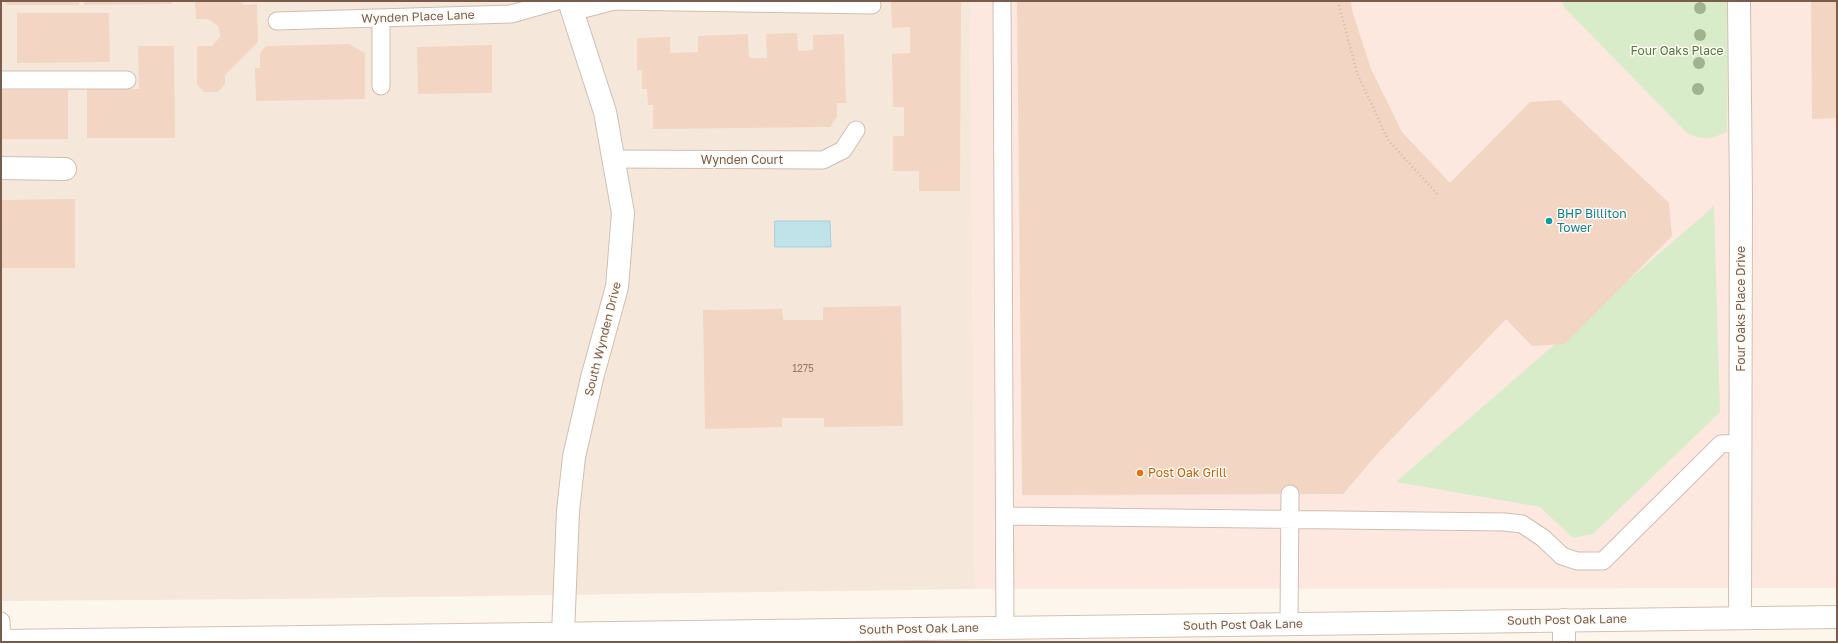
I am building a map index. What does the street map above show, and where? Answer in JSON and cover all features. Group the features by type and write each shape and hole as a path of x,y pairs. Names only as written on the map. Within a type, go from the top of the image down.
{"main road":[{"name":"Four Oaks Place Drive","path":"1739,1 1741,199 1740,618"},
{"name":"South Wynden Drive","path":"563,634 568,511 574,457 592,378 618,282 623,213 605,112 566,5"},
{"path":"1,168 65,168"},
{"name":"South Post Oak Lane","path":"2,635 274,640 563,634 825,636 1005,628 1837,617"},
{"path":"1564,620 1564,642"}],"lane":[{"name":"Wynden Place Lane","path":"277,21 511,14 566,5 614,1 872,4"},
{"path":"1002,1 1005,628"},
{"path":"381,18 381,86"},
{"path":"1,80 128,80"},
{"name":"Wynden Court","path":"613,159 823,160 843,150 856,130"},
{"path":"1005,516 1484,522 1522,524 1543,538 1562,556 1577,561 1603,561 1721,444 1740,443"},
{"path":"1289,624 1290,494"}],"path":[{"path":"1338,1 1357,73 1388,140 1438,195"}],"shaded area":[{"path":"1,1 970,1 975,589 274,599 1,601"},
{"name":"Four Oaks Place","path":"970,1 1837,1 1837,588 975,589"}],"green space":[{"name":"Four Oaks Place","path":"1562,1 1728,1 1727,132 1707,138 1693,136 1687,133 1564,7"},
{"path":"1714,206 1720,412 1593,534 1573,538 1540,507 1396,482"}],"water":[{"path":"775,221 830,221 831,247 775,247"}],"building":[{"path":"6,1 79,1 79,5 6,5"},
{"path":"84,1 172,1 172,4 84,5"},
{"path":"195,1 240,1 244,5 257,4 258,42 225,75 225,84 218,92 204,92 197,84 197,46 212,46 220,37 219,27 209,19 196,19"},
{"path":"891,1 961,1 960,191 919,191 919,171 893,171 893,136 904,136 904,107 893,107 892,54 910,53 910,27 892,28"},
{"path":"1017,1 1351,1 1352,10 1371,69 1402,132 1450,183 1530,102 1560,100 1669,203 1672,236 1565,344 1532,346 1506,319 1379,452 1343,494 1022,495"},
{"path":"1811,1 1837,1 1837,118 1812,119"},
{"path":"17,13 109,13 110,62 17,63"},
{"path":"797,33 798,51 813,50 813,35 844,34 846,103 837,103 837,117 830,127 653,129 653,105 648,105 647,89 642,89 642,70 637,70 637,38 670,37 670,53 698,52 698,36 748,34 749,58 767,58 766,34"},
{"path":"349,44 365,53 365,99 256,101 255,68 260,68 260,53 266,46"},
{"path":"492,45 492,93 418,94 417,47"},
{"path":"138,46 174,46 175,138 87,138 87,89 139,89"},
{"path":"1,90 68,90 68,139 1,139"},
{"path":"75,199 75,268 1,268 1,200"},
{"path":"901,306 903,426 824,427 824,418 782,418 782,427 705,429 703,310 782,309 783,320 823,320 823,307"}],"place":[{"name":"BHP Billiton Tower","path":"1549,221"},
{"name":"Post Oak Grill","path":"1140,473"}]}
